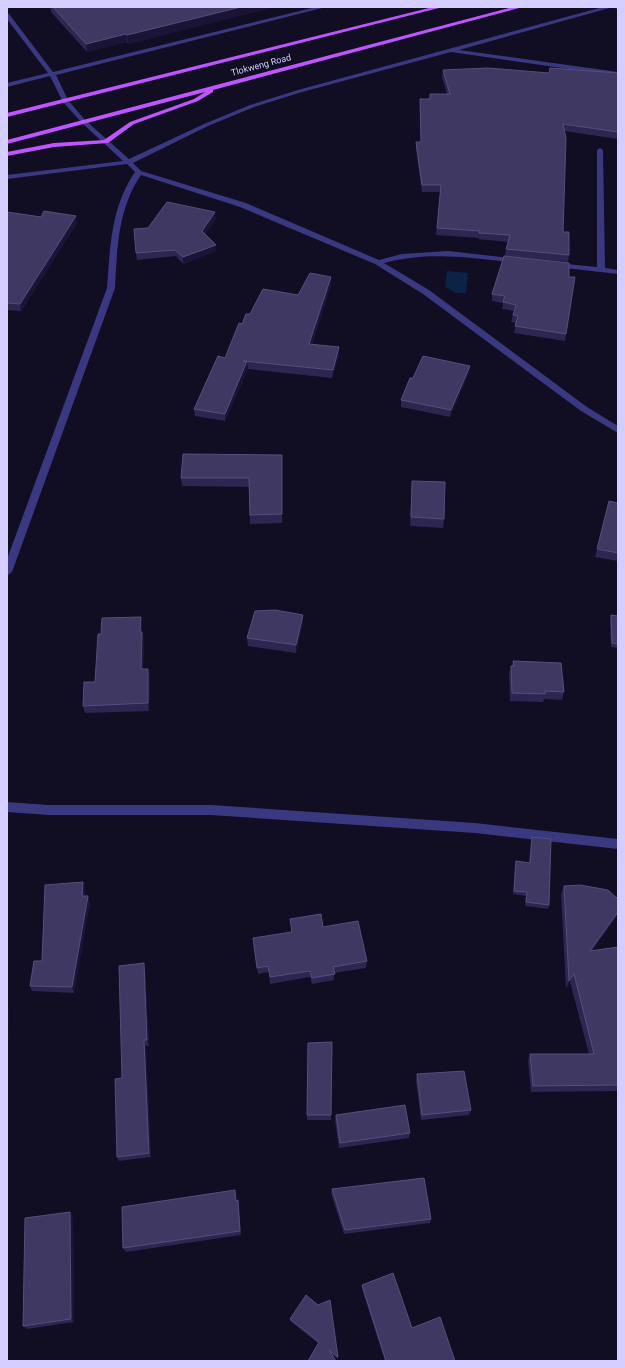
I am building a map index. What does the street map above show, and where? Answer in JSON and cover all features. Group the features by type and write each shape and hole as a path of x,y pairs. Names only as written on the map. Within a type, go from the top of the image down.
{"main road":[{"name":"Tlokweng Road","path":"7,115 440,7"},
{"name":"Tlokweng Road","path":"7,142 520,7"},
{"path":"7,154 54,145 106,142 132,123 196,100 225,84"}],"street":[{"path":"7,85 323,7"},
{"path":"7,177 130,162 206,125 252,106 300,91 448,50 610,7"},
{"path":"7,15 52,74 65,101 83,121 130,162 139,172 243,205 378,262 426,292 584,409 618,430"},
{"path":"448,50 618,74"},
{"path":"600,150 601,271"},
{"path":"7,572 111,288 113,247 121,210 131,181 139,172"},
{"path":"378,262 402,256 448,253 525,262"},
{"path":"548,264 618,272"},
{"path":"7,807 48,810 211,810 475,828 618,844"}],"water":[{"path":"447,271 468,273 466,293 455,293 445,287"}],"building":[{"path":"53,7 241,7 86,44"},
{"path":"488,68 549,73 550,68 618,73 618,132 563,124 566,138 563,232 569,232 569,255 506,249 510,235 437,228 441,185 422,185 416,142 421,142 420,99 430,99 430,94 450,94 443,70"},
{"path":"167,202 215,212 202,231 216,245 183,257 175,250 136,253 134,229 148,228"},
{"path":"44,211 76,216 20,304 7,303 7,212 41,217"},
{"path":"504,256 569,263 569,277 575,277 566,334 515,326 518,316 513,315 516,305 503,302 505,296 492,294"},
{"path":"310,273 331,277 309,344 339,347 333,370 247,361 225,414 194,409 218,356 225,358 239,323 242,324 246,314 250,314 263,289 298,295"},
{"path":"423,356 470,366 451,410 401,400 410,378 413,378"},
{"path":"183,454 282,455 282,514 250,515 249,478 181,478"},
{"path":"412,481 445,482 444,519 411,517"},
{"path":"609,501 618,503 618,553 597,549"},
{"path":"275,610 303,615 296,645 247,638 255,611"},
{"path":"611,615 618,616 618,644 612,643"},
{"path":"141,617 141,669 148,669 148,703 83,706 84,682 95,682 98,634 101,634 102,618"},
{"path":"513,661 561,663 564,692 545,691 545,694 512,693 511,666 514,666"},
{"path":"532,837 551,839 549,905 526,902 527,892 514,891 516,861 530,863"},
{"path":"83,882 82,896 88,896 72,987 30,986 34,961 42,961 45,885"},
{"path":"580,885 608,890 618,899 618,912 590,951 618,947 618,1085 533,1086 530,1054 594,1054 574,974 569,981 564,886"},
{"path":"321,914 323,927 358,921 367,961 333,967 335,974 312,978 310,971 270,977 268,966 257,968 253,938 292,932 290,919"},
{"path":"144,963 147,1040 144,1040 149,1153 117,1157 115,1079 122,1078 119,966"},
{"path":"332,1042 331,1115 307,1115 308,1043"},
{"path":"464,1071 471,1110 422,1115 417,1074"},
{"path":"405,1105 410,1133 340,1143 336,1115"},
{"path":"424,1178 431,1219 345,1230 332,1189"},
{"path":"235,1190 236,1201 238,1200 240,1231 123,1248 122,1207"},
{"path":"70,1212 71,1319 23,1326 25,1218"},
{"path":"393,1273 412,1328 440,1317 455,1361 386,1361 362,1285"},
{"path":"306,1295 318,1305 330,1300 338,1357 329,1350 336,1361 308,1361 319,1342 290,1319"}]}
